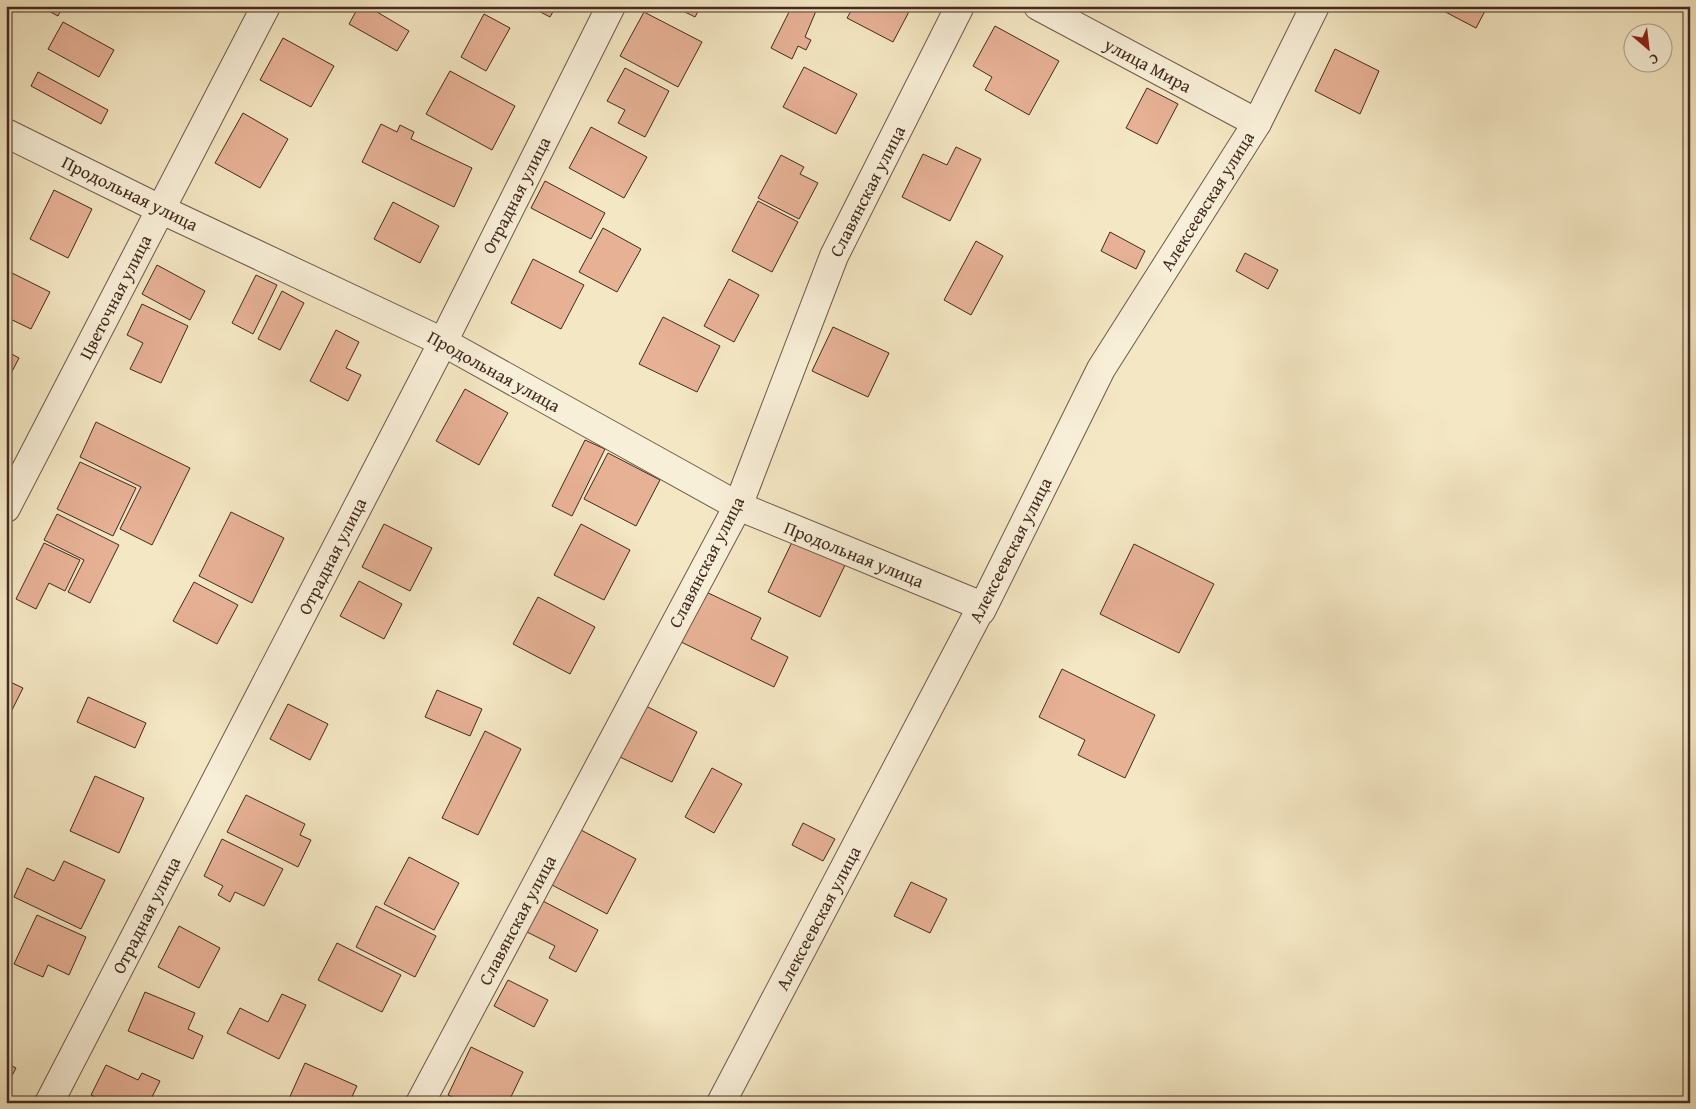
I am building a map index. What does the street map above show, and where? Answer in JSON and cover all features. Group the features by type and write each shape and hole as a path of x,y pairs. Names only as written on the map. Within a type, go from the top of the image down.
{"street":[{"name":"Цветочная улица","path":"6,508 266,6"},
{"name":"Отрадная улица","path":"49,1103 443,342 611,6"},
{"name":"Славянская улица","path":"420,1103 738,506 834,256 960,6"},
{"name":"улица Мира","path":"1038,6 1257,123"},
{"name":"Алексеевская улица","path":"982,606 981,611 1101,369 1257,123 1315,6"},
{"name":"Продольная улица","path":"6,133 443,342 738,506 982,606"},
{"name":"Алексеевская улица","path":"721,1103 982,606"}],"building":[{"path":"39,6 63,6 58,16"},
{"path":"359,6 367,6 409,31 397,51 349,24"},
{"path":"529,6 561,6 558,12 554,10 550,17"},
{"path":"673,6 701,6 695,17"},
{"path":"792,6 805,6 816,11 805,37 811,40 806,50 798,46 792,59 771,48"},
{"path":"854,6 912,6 893,42 847,18"},
{"path":"1434,6 1475,6 1485,11 1476,28"},
{"path":"644,12 702,42 678,87 620,56"},
{"path":"484,14 510,28 486,71 461,57"},
{"path":"63,22 114,50 99,77 48,49"},
{"path":"995,26 1059,61 1029,115 985,90 992,77 973,66"},
{"path":"283,38 334,66 311,107 260,80"},
{"path":"1335,49 1379,71 1360,114 1315,91"},
{"path":"804,67 857,94 836,134 783,107"},
{"path":"625,68 669,91 645,137 618,123 625,110 607,101"},
{"path":"450,71 515,106 492,150 426,114"},
{"path":"38,72 108,110 101,124 31,86"},
{"path":"1147,88 1178,104 1157,144 1126,128"},
{"path":"243,113 288,139 260,188 215,163"},
{"path":"381,124 397,132 400,125 414,132 411,139 472,168 454,207 362,162"},
{"path":"591,127 647,157 624,198 569,168"},
{"path":"956,147 981,159 950,221 902,197 923,154 947,165"},
{"path":"781,155 804,167 800,174 818,183 799,219 758,198"},
{"path":"545,181 605,213 591,239 531,208"},
{"path":"54,190 92,209 68,258 30,239"},
{"path":"758,201 798,222 772,272 732,251"},
{"path":"393,202 439,226 420,263 374,239"},
{"path":"603,228 641,249 617,292 579,272"},
{"path":"1110,232 1145,251 1136,269 1101,251"},
{"path":"976,241 1003,256 971,315 944,300"},
{"path":"1245,253 1278,270 1268,289 1236,271"},
{"path":"533,259 584,285 561,329 511,303"},
{"path":"157,265 205,291 190,320 142,294"},
{"path":"6,270 50,292 31,329 6,317"},
{"path":"256,275 277,285 253,334 232,323"},
{"path":"729,279 759,295 734,342 704,326"},
{"path":"282,291 304,303 280,350 258,339"},
{"path":"142,304 188,326 161,383 130,369 143,343 127,335"},
{"path":"663,317 720,346 697,392 639,364"},
{"path":"833,327 889,353 868,397 812,371"},
{"path":"336,330 359,342 346,368 361,375 348,401 310,381"},
{"path":"6,351 19,358 6,383"},
{"path":"465,389 508,413 479,465 436,441"},
{"path":"96,422 190,468 152,545 120,529 141,487 80,457"},
{"path":"585,440 605,449 572,516 552,506"},
{"path":"608,453 660,480 636,526 584,499"},
{"path":"80,462 136,488 113,536 57,509"},
{"path":"231,512 284,538 252,603 199,576"},
{"path":"57,514 119,545 90,603 68,592 84,560 44,540"},
{"path":"384,524 432,548 410,591 362,567"},
{"path":"581,524 630,550 604,600 554,575"},
{"path":"794,538 846,563 820,617 768,592"},
{"path":"44,543 80,560 65,591 49,583 36,609 16,599"},
{"path":"1134,544 1214,584 1179,653 1100,614"},
{"path":"359,581 402,604 384,639 340,616"},
{"path":"194,582 238,605 217,644 173,621"},
{"path":"704,591 761,618 751,639 788,657 774,687 679,641"},
{"path":"538,597 595,627 570,674 513,644"},
{"path":"1062,669 1155,715 1125,778 1078,755 1085,740 1039,717"},
{"path":"6,680 23,688 6,722"},
{"path":"437,690 482,709 470,736 425,717"},
{"path":"88,697 146,723 135,748 77,722"},
{"path":"288,704 328,724 310,760 270,739"},
{"path":"646,706 697,732 672,782 620,757"},
{"path":"485,731 521,749 478,835 442,818"},
{"path":"712,768 742,784 714,833 685,817"},
{"path":"95,776 144,798 119,853 70,831"},
{"path":"246,795 305,824 300,835 311,840 298,867 227,832"},
{"path":"803,823 835,839 823,861 792,845"},
{"path":"581,830 636,859 607,914 552,885"},
{"path":"222,839 283,869 264,906 235,892 230,902 218,895 223,886 204,876"},
{"path":"409,857 459,883 434,930 384,904"},
{"path":"64,861 105,880 81,929 14,897 27,868 54,881"},
{"path":"911,882 947,899 930,933 894,916"},
{"path":"541,900 598,930 576,972 549,958 555,946 525,931"},
{"path":"376,906 436,936 415,977 356,947"},
{"path":"37,915 86,937 69,975 48,965 43,977 14,964"},
{"path":"179,926 220,948 199,988 158,967"},
{"path":"337,943 401,975 382,1012 318,980"},
{"path":"508,980 548,1000 534,1027 494,1006"},
{"path":"145,992 195,1013 188,1029 203,1036 193,1059 128,1031"},
{"path":"282,994 306,1005 279,1059 227,1033 240,1008 268,1022"},
{"path":"471,1047 523,1072 508,1103 465,1103 448,1095"},
{"path":"6,1063 16,1068 6,1087"},
{"path":"305,1063 357,1086 349,1103 287,1103"},
{"path":"106,1065 138,1080 142,1073 160,1081 149,1103 108,1103 91,1095"}]}
